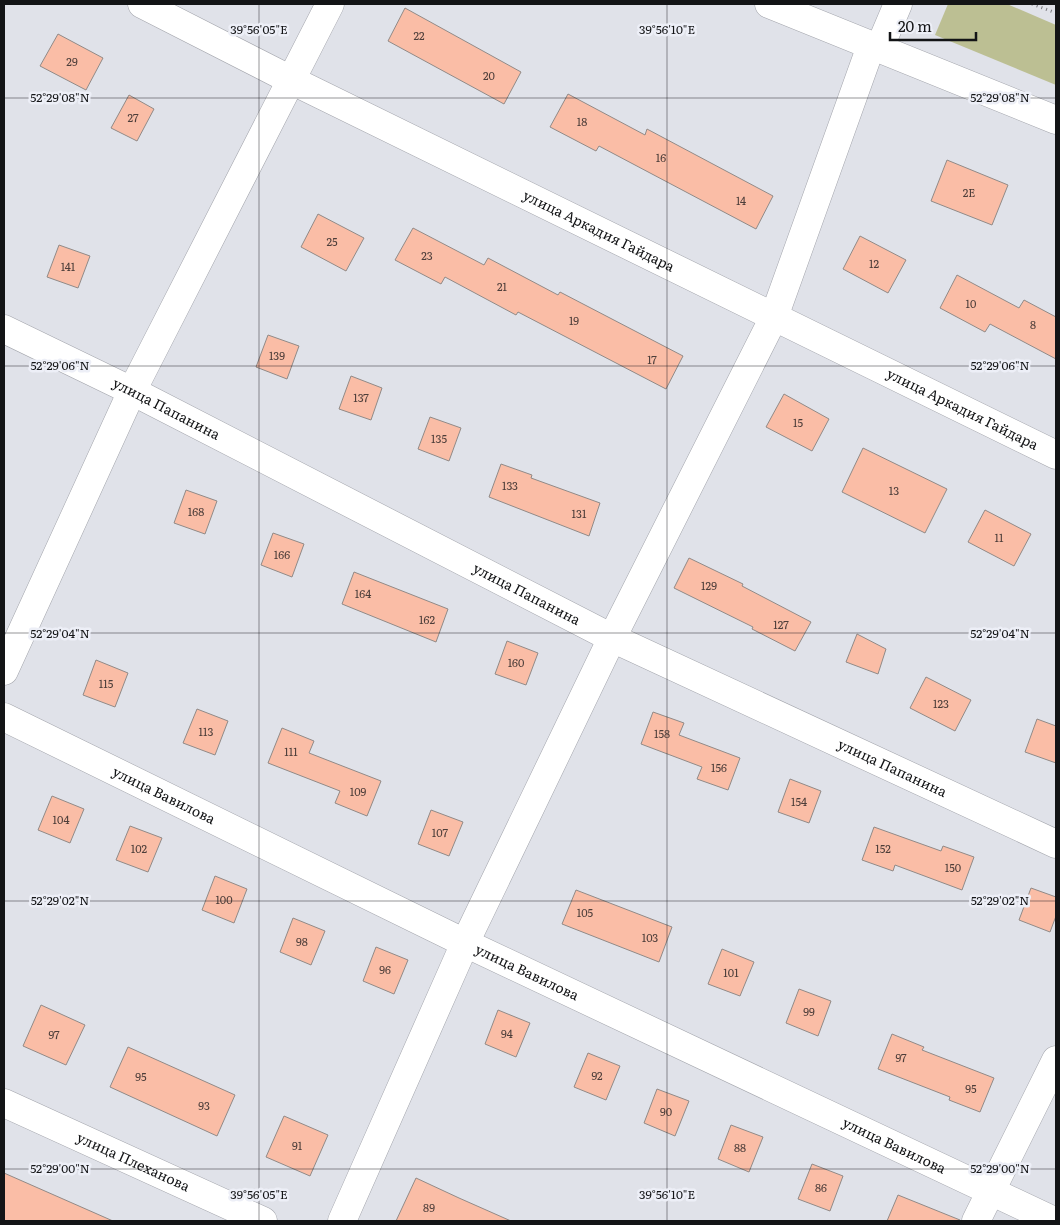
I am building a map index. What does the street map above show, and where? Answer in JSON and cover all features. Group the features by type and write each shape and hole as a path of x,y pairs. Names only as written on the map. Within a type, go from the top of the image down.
{"street":[{"name":"улица Аркадия Гайдара","path":"142,4 293,81 1056,455"},
{"path":"4,671 132,391 293,81 330,4"},
{"path":"769,4 1056,120"},
{"path":"342,1221 465,943 612,638 774,317 875,47 898,4"},
{"name":"улица Папанина","path":"4,329 132,391 612,638 1056,844"},
{"name":"улица Вавилова","path":"4,717 465,943 1054,1221"},
{"path":"976,1221 1056,1060"},
{"name":"улица Плеханова","path":"4,1104 263,1221"}],"path":[{"path":"1032,4 1056,14"}],"green space":[{"path":"948,4 1007,4 1056,25 1056,85 935,35"}],"building":[{"path":"405,8 521,72 504,104 388,41"},
{"path":"58,34 103,58 86,90 40,66"},
{"path":"568,94 645,135 647,129 773,196 756,229 599,146 596,151 550,127"},
{"path":"129,95 154,109 137,141 111,128"},
{"path":"947,160 1008,185 992,225 931,201"},
{"path":"318,214 364,238 346,271 301,247"},
{"path":"413,228 484,265 488,258 558,295 560,292 683,356 666,389 518,312 516,315 445,277 441,284 395,260"},
{"path":"860,236 906,260 888,293 843,269"},
{"path":"59,245 90,256 78,288 47,277"},
{"path":"957,275 1019,308 1024,300 1056,317 1056,359 990,324 985,332 940,308"},
{"path":"268,335 299,346 287,379 256,367"},
{"path":"351,376 382,388 371,420 339,409"},
{"path":"784,394 829,419 812,451 766,427"},
{"path":"430,417 461,428 449,461 418,449"},
{"path":"863,448 947,489 925,533 842,492"},
{"path":"501,464 532,475 531,478 600,503 589,536 489,497"},
{"path":"186,490 217,501 205,534 174,523"},
{"path":"985,510 1031,534 1014,566 968,542"},
{"path":"273,533 304,544 292,577 261,565"},
{"path":"689,558 743,584 742,586 811,622 795,651 752,629 753,627 674,588"},
{"path":"354,572 448,609 436,642 342,604"},
{"path":"857,634 886,649 878,674 846,662"},
{"path":"507,641 538,653 526,685 495,674"},
{"path":"96,660 128,673 115,707 83,695"},
{"path":"926,677 971,700 955,731 910,708"},
{"path":"197,709 228,721 215,755 183,743"},
{"path":"653,712 684,723 679,735 740,758 728,790 697,779 702,767 641,744"},
{"path":"1037,719 1056,726 1056,763 1025,752"},
{"path":"282,728 314,741 309,753 381,781 367,816 335,803 340,791 268,763"},
{"path":"790,779 821,791 809,823 778,812"},
{"path":"52,796 84,809 70,843 38,830"},
{"path":"431,810 463,822 449,856 418,844"},
{"path":"130,826 162,838 148,872 116,860"},
{"path":"874,827 941,851 943,846 974,857 962,890 895,865 893,871 862,860"},
{"path":"215,876 247,889 234,923 202,910"},
{"path":"1031,888 1056,897 1056,916 1050,932 1019,920"},
{"path":"576,890 672,927 659,962 562,924"},
{"path":"293,918 325,931 311,965 280,952"},
{"path":"376,947 408,960 394,994 363,981"},
{"path":"722,949 754,962 740,996 708,984"},
{"path":"799,989 831,1001 818,1036 786,1023"},
{"path":"41,1005 85,1025 66,1065 23,1046"},
{"path":"498,1010 530,1023 516,1057 485,1044"},
{"path":"892,1034 924,1047 922,1050 994,1078 980,1112 949,1100 950,1097 878,1069"},
{"path":"128,1047 235,1095 217,1136 110,1087"},
{"path":"588,1053 620,1066 606,1100 574,1087"},
{"path":"657,1089 689,1101 675,1136 644,1123"},
{"path":"284,1116 328,1135 310,1176 266,1157"},
{"path":"731,1125 763,1137 749,1172 718,1159"},
{"path":"812,1164 843,1176 830,1211 798,1199"},
{"path":"4,1173 113,1221 4,1221"},
{"path":"416,1178 459,1198 511,1221 396,1221"},
{"path":"898,1195 960,1220 960,1221 887,1221"}]}
